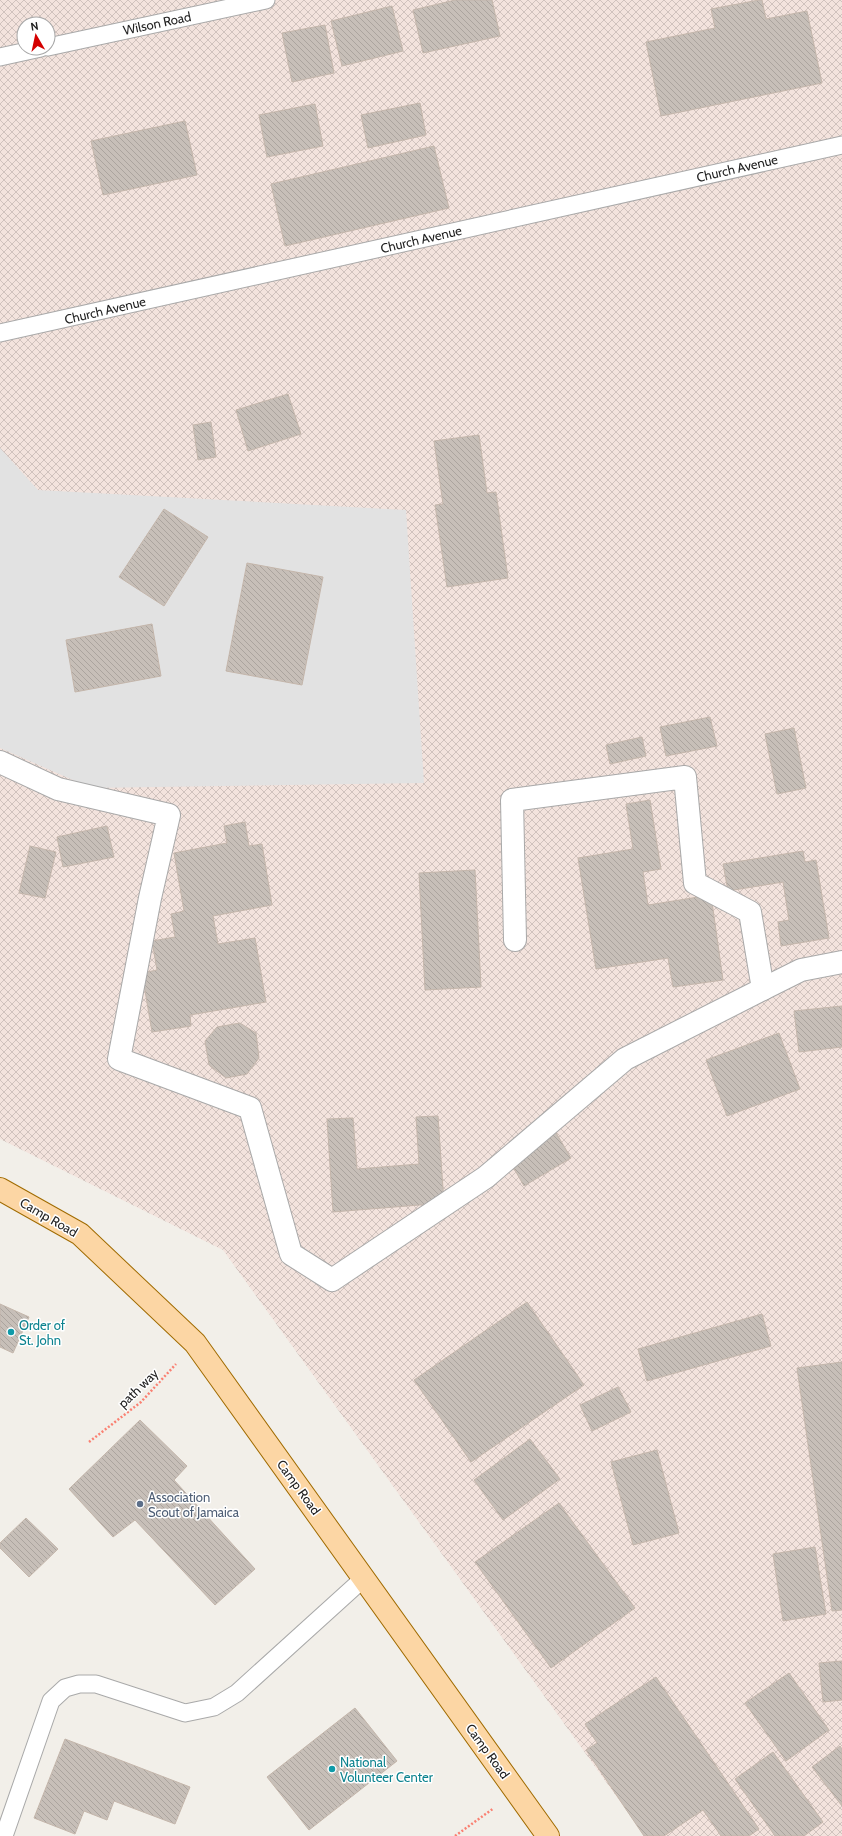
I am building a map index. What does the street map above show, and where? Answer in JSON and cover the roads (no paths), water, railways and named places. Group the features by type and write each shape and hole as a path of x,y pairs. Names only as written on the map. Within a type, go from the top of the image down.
{"main road":[{"name":"Camp Road","path":"0,1188 80,1234 195,1343 548,1836"}],"street":[{"path":"0,762 58,789 168,815 118,1059 250,1108 291,1254 332,1280 486,1177 625,1059 801,970 842,962"},
{"path":"515,940 512,800 685,777 695,883 750,912 762,989"}],"lane":[{"name":"Wilson Road","path":"56,45 266,0"},
{"path":"0,57 16,54"},
{"name":"Church Avenue","path":"0,333 842,145"},
{"path":"4,1836 51,1701 65,1688 79,1684 96,1684 185,1713 214,1707 237,1693 364,1578"}],"place":[{"name":"Order of St. John","path":"11,1332"},
{"name":"Association Scout of Jamaica","path":"140,1504"},
{"name":"National Volunteer Center","path":"332,1769"}]}
